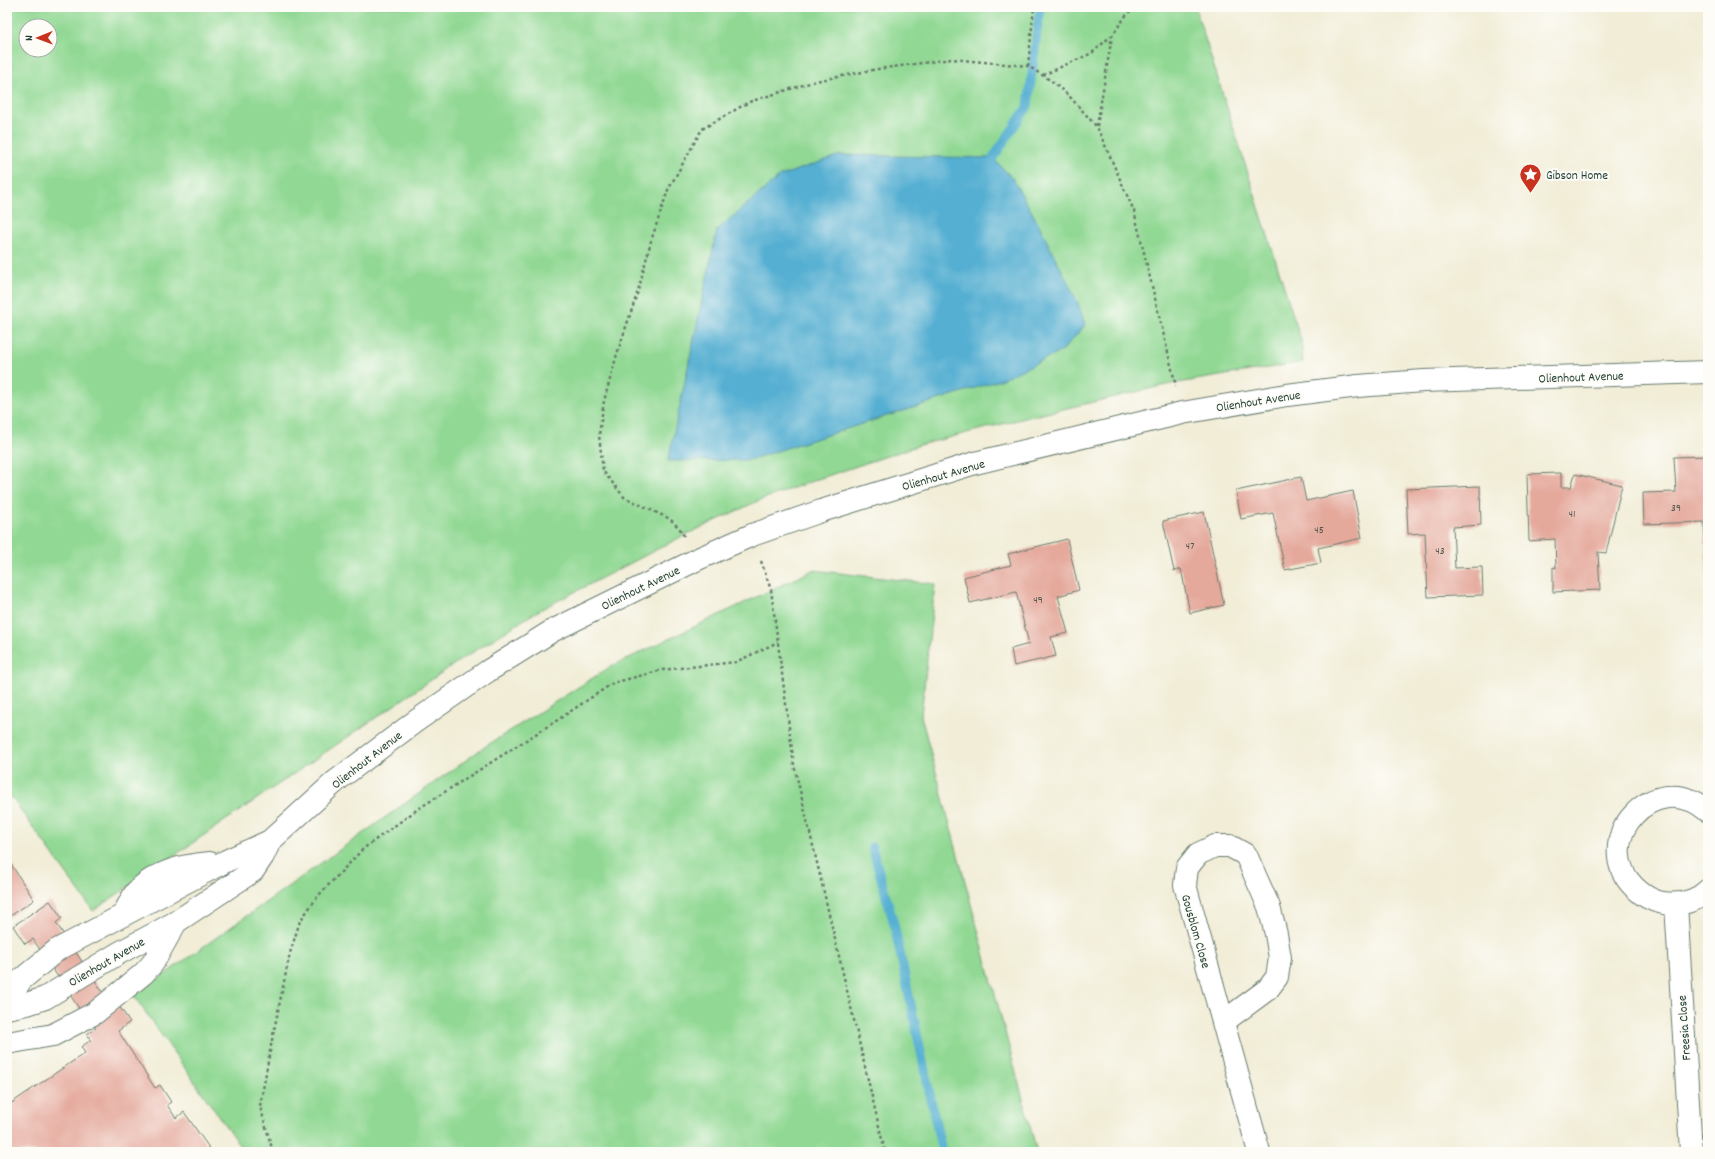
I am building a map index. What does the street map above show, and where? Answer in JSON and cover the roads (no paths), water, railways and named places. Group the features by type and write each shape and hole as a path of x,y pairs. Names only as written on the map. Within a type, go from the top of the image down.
{"street":[{"name":"Olienhout Avenue","path":"7,1003 21,980 57,950 226,861 270,841 336,781 416,721 552,631 700,558 752,535 821,511 975,463 1182,413 1287,395 1423,380 1708,372"},
{"path":"1708,811 1700,804 1684,798 1666,797 1648,802 1633,813 1623,828 1619,846 1620,864 1628,881 1641,894 1658,902 1676,904 1692,901 1708,890"},
{"name":"Olienhout Avenue","path":"7,1008 27,1004 45,998 119,953 176,922 253,871 263,856 270,841"},
{"name":"Gousblom Close","path":"1223,1022 1268,990 1277,977 1280,958 1269,907 1246,855 1230,846 1215,846 1198,854 1187,868 1185,885 1259,1152"},
{"name":"Freesia Close","path":"1676,904 1691,1152"},
{"path":"124,914 139,942"},
{"path":"7,1043 53,1035 95,1012 143,974 153,963 176,922"},
{"path":"115,997 119,953"}],"water":[{"path":"840,155 993,158 1013,179 1038,223 1078,303 1085,325 1062,351 1000,380 749,460 668,461 717,230 780,176"}],"waterway":[{"path":"993,158 1028,106 1040,7"},
{"path":"872,847 894,924 942,1152"}],"place":[{"name":"Gibson Home","path":"1530,194"}]}
